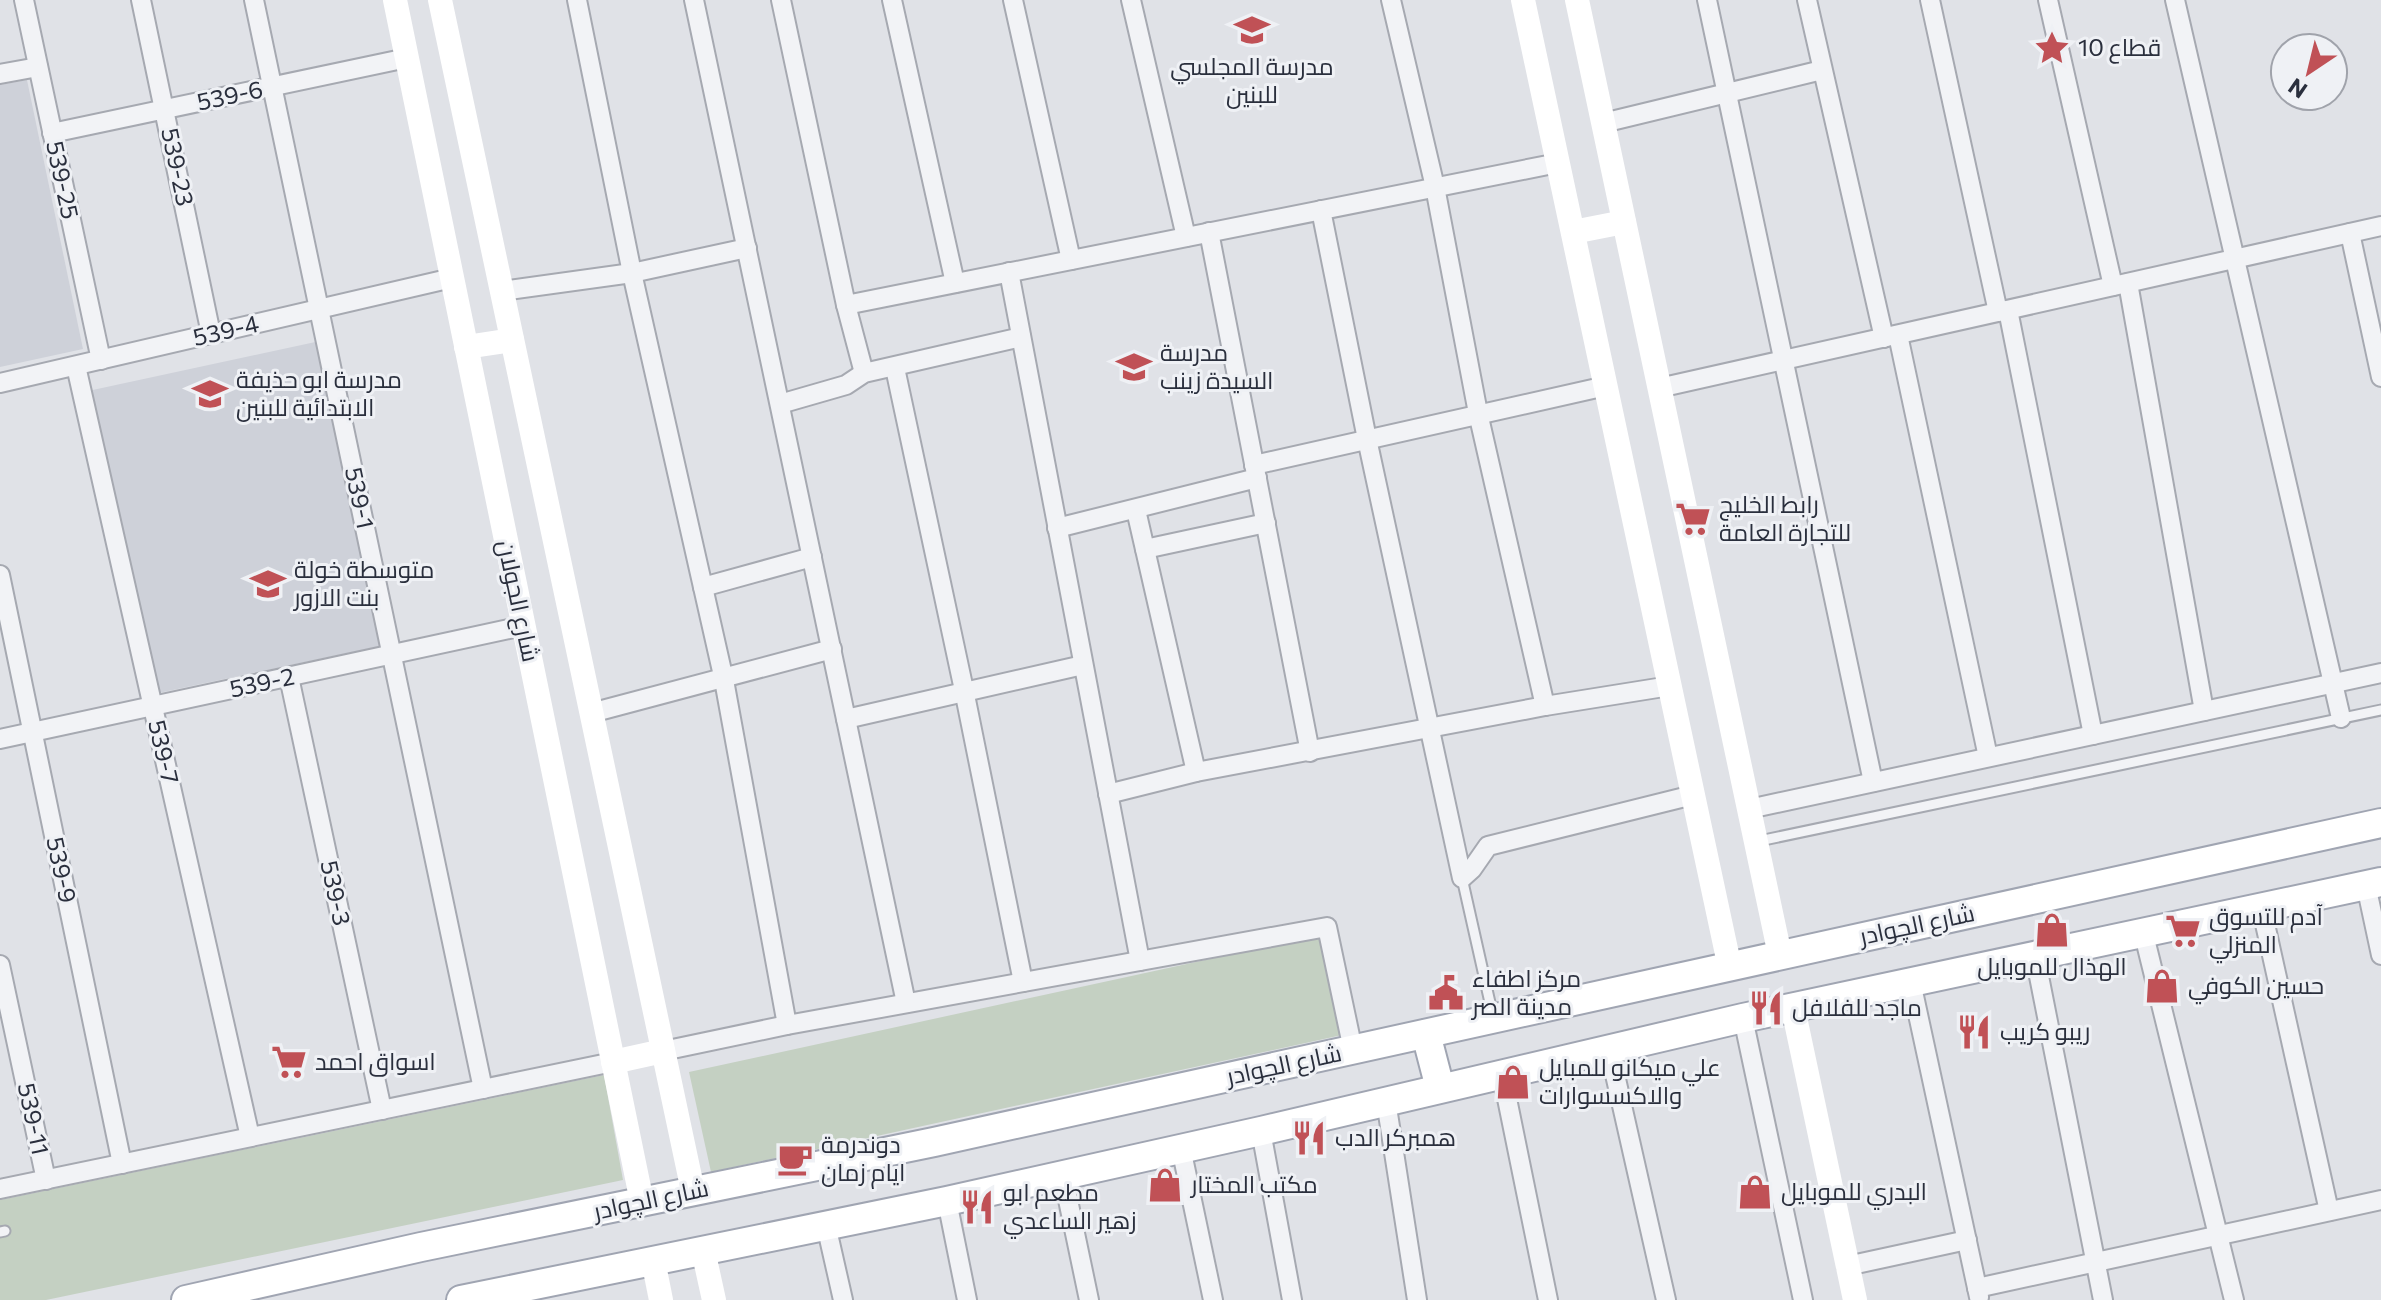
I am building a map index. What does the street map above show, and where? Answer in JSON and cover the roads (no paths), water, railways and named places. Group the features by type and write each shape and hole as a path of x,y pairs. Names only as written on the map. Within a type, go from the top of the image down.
{"main road":[{"name":"شارع الچوادر","path":"186,1300 1353,1050 2381,823"},
{"path":"461,1300 532,1292 653,1260 1063,1176 1743,1018 2373,884"},
{"path":"1426,1034 1440,1088"}],"street":[{"name":"539-25","path":"24,0 101,360"},
{"name":"539-23","path":"141,0 211,334"},
{"name":"539-1","path":"254,0 483,1089"},
{"name":"شارع الجولان","path":"395,0 642,1202"},
{"name":"شارع الجولان","path":"440,0 693,1191"},
{"path":"577,0 632,273 724,680 787,1025"},
{"path":"694,0 906,1003"},
{"path":"781,0 846,305 864,373"},
{"path":"892,0 955,283"},
{"path":"1013,0 1071,260"},
{"path":"1131,0 1186,237"},
{"path":"1391,0 1435,187 1478,413 1545,706"},
{"path":"1523,0 1730,968"},
{"path":"1577,0 1780,955"},
{"path":"1707,0 1873,782"},
{"path":"1807,0 1822,70 1891,336 1988,757"},
{"path":"1930,0 2003,311 2093,735"},
{"path":"2048,0 2120,285 2204,711"},
{"path":"2175,0 2341,718"},
{"name":"539-6","path":"52,133 407,58"},
{"path":"0,74 38,67"},
{"path":"1603,123 1822,70"},
{"path":"846,305 1558,163"},
{"path":"1321,210 1462,878 1488,846 1693,795"},
{"path":"1573,232 1624,222"},
{"path":"1659,388 2381,226"},
{"path":"1209,232 1310,752"},
{"path":"2350,233 2381,377"},
{"path":"502,291 632,273 747,248"},
{"path":"1009,272 1140,961"},
{"name":"539-4","path":"0,383 452,278"},
{"path":"780,404 846,385 864,373 1021,337"},
{"path":"466,347 512,340"},
{"name":"539-7","path":"76,366 250,1137"},
{"path":"895,368 1023,982"},
{"path":"1057,528 1136,510 1367,439 1606,386"},
{"path":"1136,510 1196,772"},
{"path":"1145,549 1266,523"},
{"path":"703,587 812,557"},
{"name":"539-9","path":"0,575 122,1164"},
{"name":"539-2","path":"0,739 523,626"},
{"path":"591,713 832,649"},
{"path":"846,719 1083,665"},
{"path":"1749,809 2381,673"},
{"name":"539-3","path":"289,677 382,1110"},
{"path":"1108,794 1196,772 1545,706 1670,686"},
{"path":"2373,884 2381,955"},
{"path":"2261,906 2329,1211"},
{"path":"0,1189 787,1025 1327,927 1353,1050"},
{"path":"2143,931 2234,1300"},
{"path":"2035,956 2103,1300"},
{"name":"539-11","path":"0,965 46,1180"},
{"path":"1911,982 1978,1294 2095,1262 2381,1200"},
{"path":"1793,1008 1855,1300"},
{"path":"1743,1018 1803,1300"},
{"path":"1609,1048 1666,1300"},
{"path":"1502,1074 1548,1300"},
{"path":"1386,1101 1417,1300"},
{"path":"1261,1131 1292,1300"},
{"path":"1181,1148 1213,1300"},
{"path":"1063,1176 1089,1300"},
{"path":"947,1201 967,1300"},
{"path":"826,1225 843,1300"},
{"path":"1847,1266 1967,1240"},
{"path":"703,1250 714,1300"},
{"path":"653,1260 661,1300"}],"lane":[{"path":"1755,842 2381,710"},
{"path":"1462,878 1494,1019"}],"place":[{"name":"مدرسة المجلسي للبنين","path":"1252,30"},
{"name":"قطاع 10","path":"2052,48"},
{"name":"مدرسة السيدة زينب","path":"1134,367"},
{"name":"مدرسة ابو حذيفة الابتدائية للبنين","path":"210,394"},
{"name":"رابط الخليج للتجارة العامة","path":"1693,519"},
{"name":"متوسطة خولة بنت الازور","path":"268,584"},
{"name":"الهذال للموبايل","path":"2052,930"},
{"name":"آدم للتسوق المنزلي","path":"2183,931"},
{"name":"حسين الكوفي","path":"2162,986"},
{"name":"مركز اطفاء مدينة الصر","path":"1446,993"},
{"name":"ماجد للفلافل","path":"1766,1008"},
{"name":"ريبو كريب","path":"1974,1032"},
{"name":"اسواق احمد","path":"289,1062"},
{"name":"علي ميكانو للمبايل والاكسسوارات","path":"1513,1082"},
{"name":"همبركر الدب","path":"1309,1138"},
{"name":"دوندرمة ايام زمان","path":"795,1159"},
{"name":"مكتب المختار","path":"1165,1185"},
{"name":"البدري للموبايل","path":"1755,1192"},
{"name":"مطعم ابو زهير الساعدي","path":"977,1207"}]}
